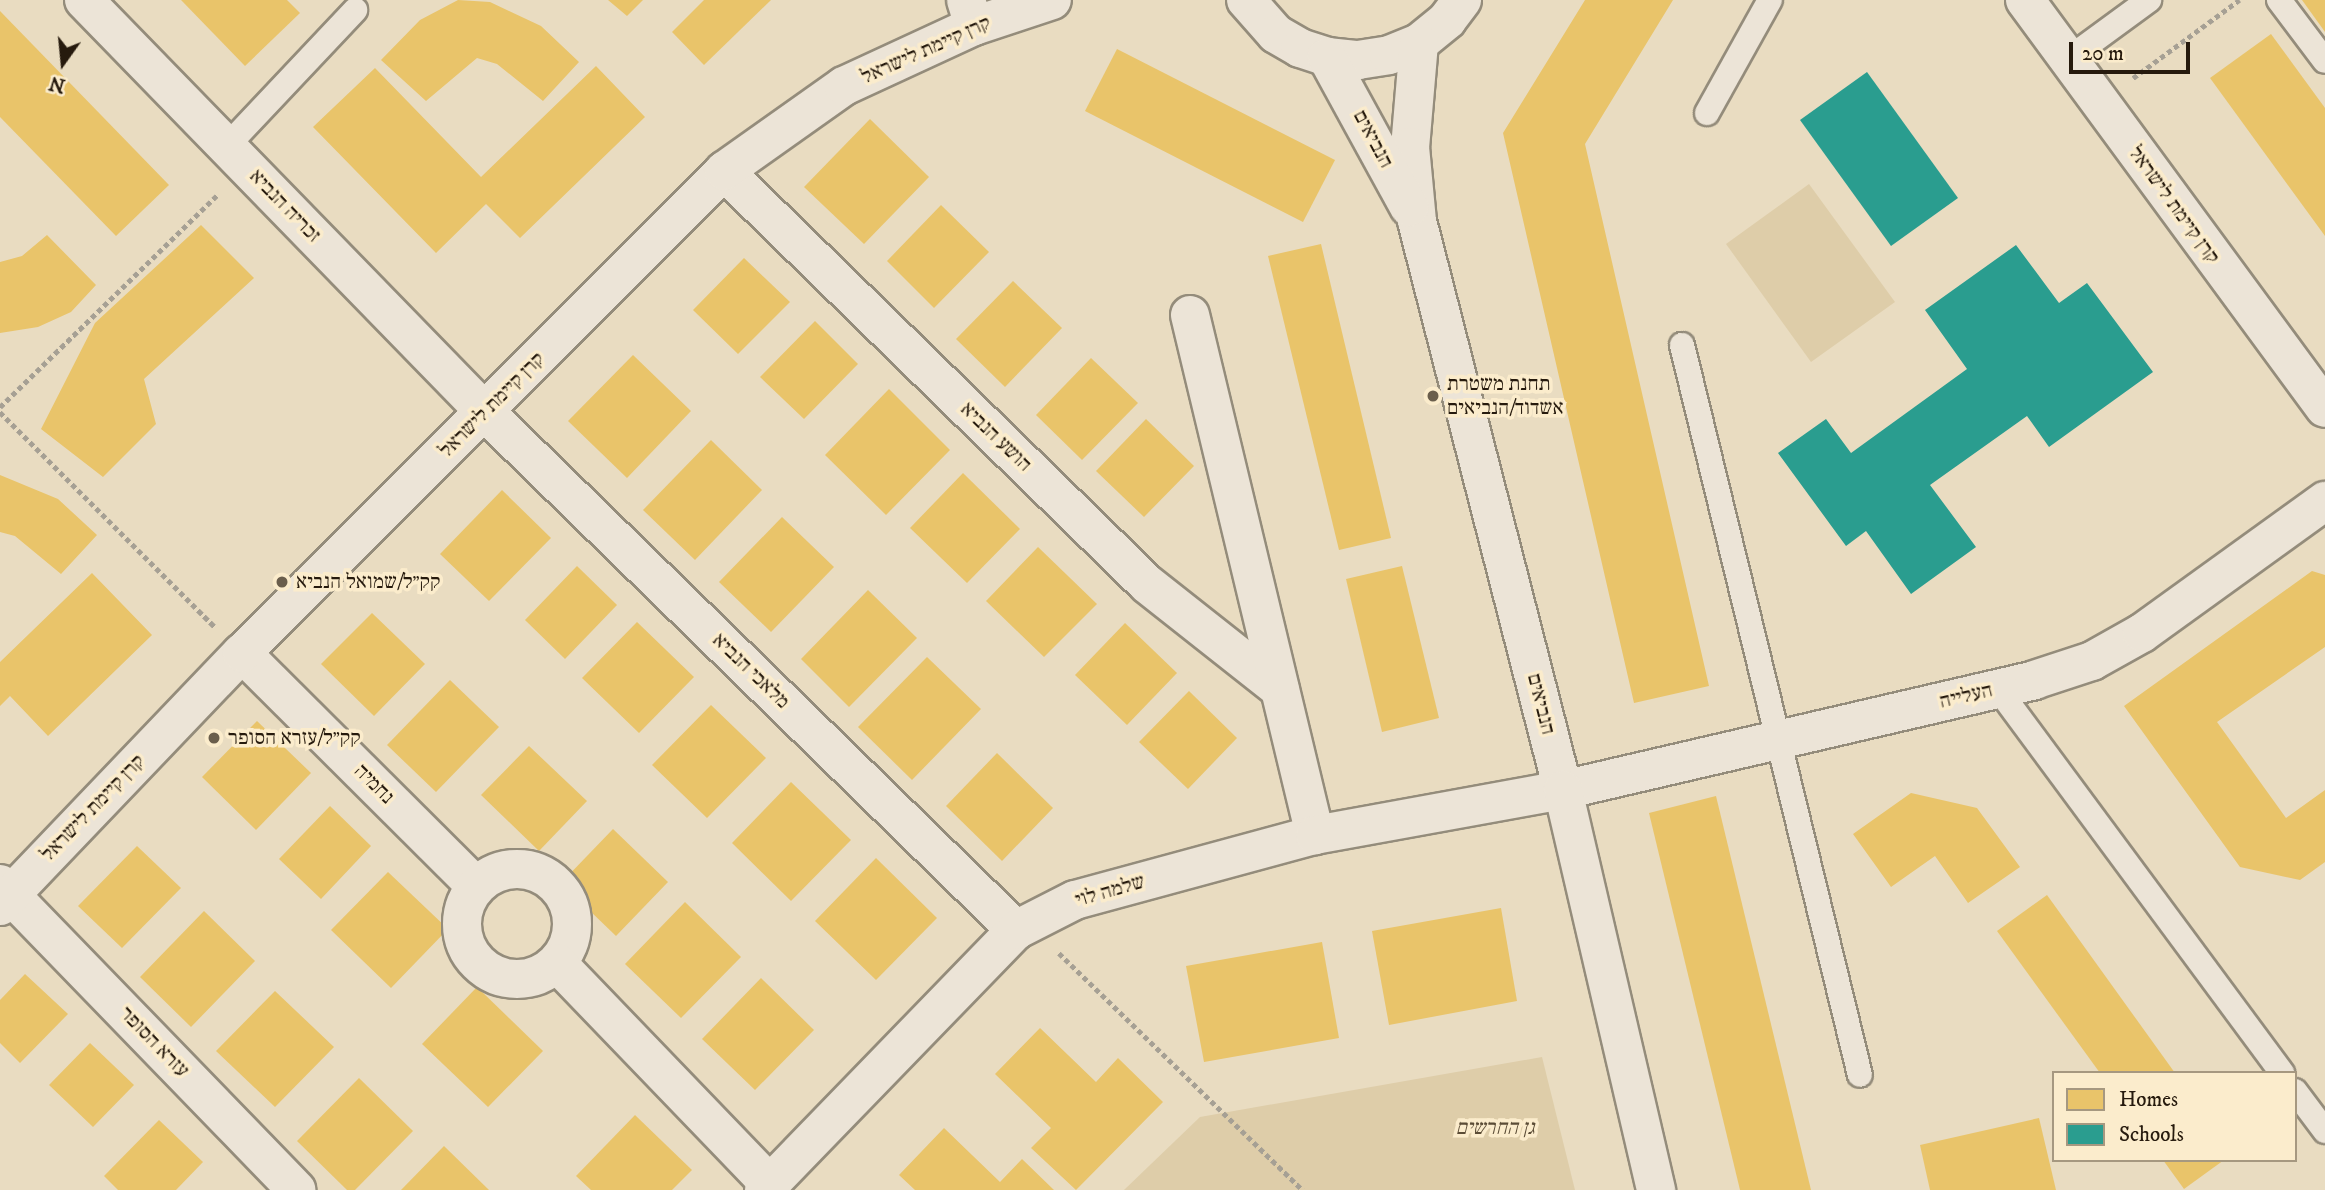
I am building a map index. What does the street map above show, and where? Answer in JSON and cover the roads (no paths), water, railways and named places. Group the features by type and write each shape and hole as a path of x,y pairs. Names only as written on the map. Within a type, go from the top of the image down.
{"street":[{"name":"זכריה הנביא","path":"85,0 485,412"},
{"name":"קרן קיימת לישראל","path":"4,895 242,653 724,172 845,86 970,13 1052,0"},
{"path":"1246,0 1276,34 1327,57 1358,60 1390,55 1419,43 1447,20 1462,0"},
{"name":"קרן קיימת לישראל","path":"2025,0 2325,408"},
{"name":"הנביאים","path":"1419,43 1410,147 1417,221 1563,790 1656,1190"},
{"name":"הנביאים","path":"1327,57 1417,221"},
{"name":"הושע הנביא","path":"724,172 1147,584 1280,689"},
{"path":"1191,315 1315,835"},
{"name":"מלאכי הנביא","path":"485,412 1022,926"},
{"name":"העלייה","path":"1563,790 1998,689 2092,661 2141,633 2325,501"},
{"name":"נחמיה","path":"242,653 476,886"},
{"name":"שלמה לוי","path":"767,1187 1022,926 1075,900 1315,835 1563,790"},
{"path":"516,869 541,875 556,884 572,915 572,932 556,963 526,980 492,975 478,965 467,951 461,916 476,886 490,875 516,869"},
{"name":"עזרא הסופר","path":"4,895 297,1190"},
{"path":"556,963 767,1187"}],"lane":[{"path":"1707,113 1770,0"},
{"path":"2067,60 2149,0"},
{"path":"2279,0 2325,61"},
{"path":"237,156 355,10"},
{"path":"1682,345 1860,1075"},
{"path":"1998,689 2281,1071"},
{"path":"2297,1094 2325,1131"}],"place":[{"name":"תחנת משטרת אשדוד/הנביאים","path":"1433,396"},
{"name":"קק״ל/שמואל הנביא","path":"282,582"},
{"name":"קק״ל/עזרא הסופר","path":"214,738"}],"park label":[{"name":"גן החרשים","path":"1495,1128"}]}
